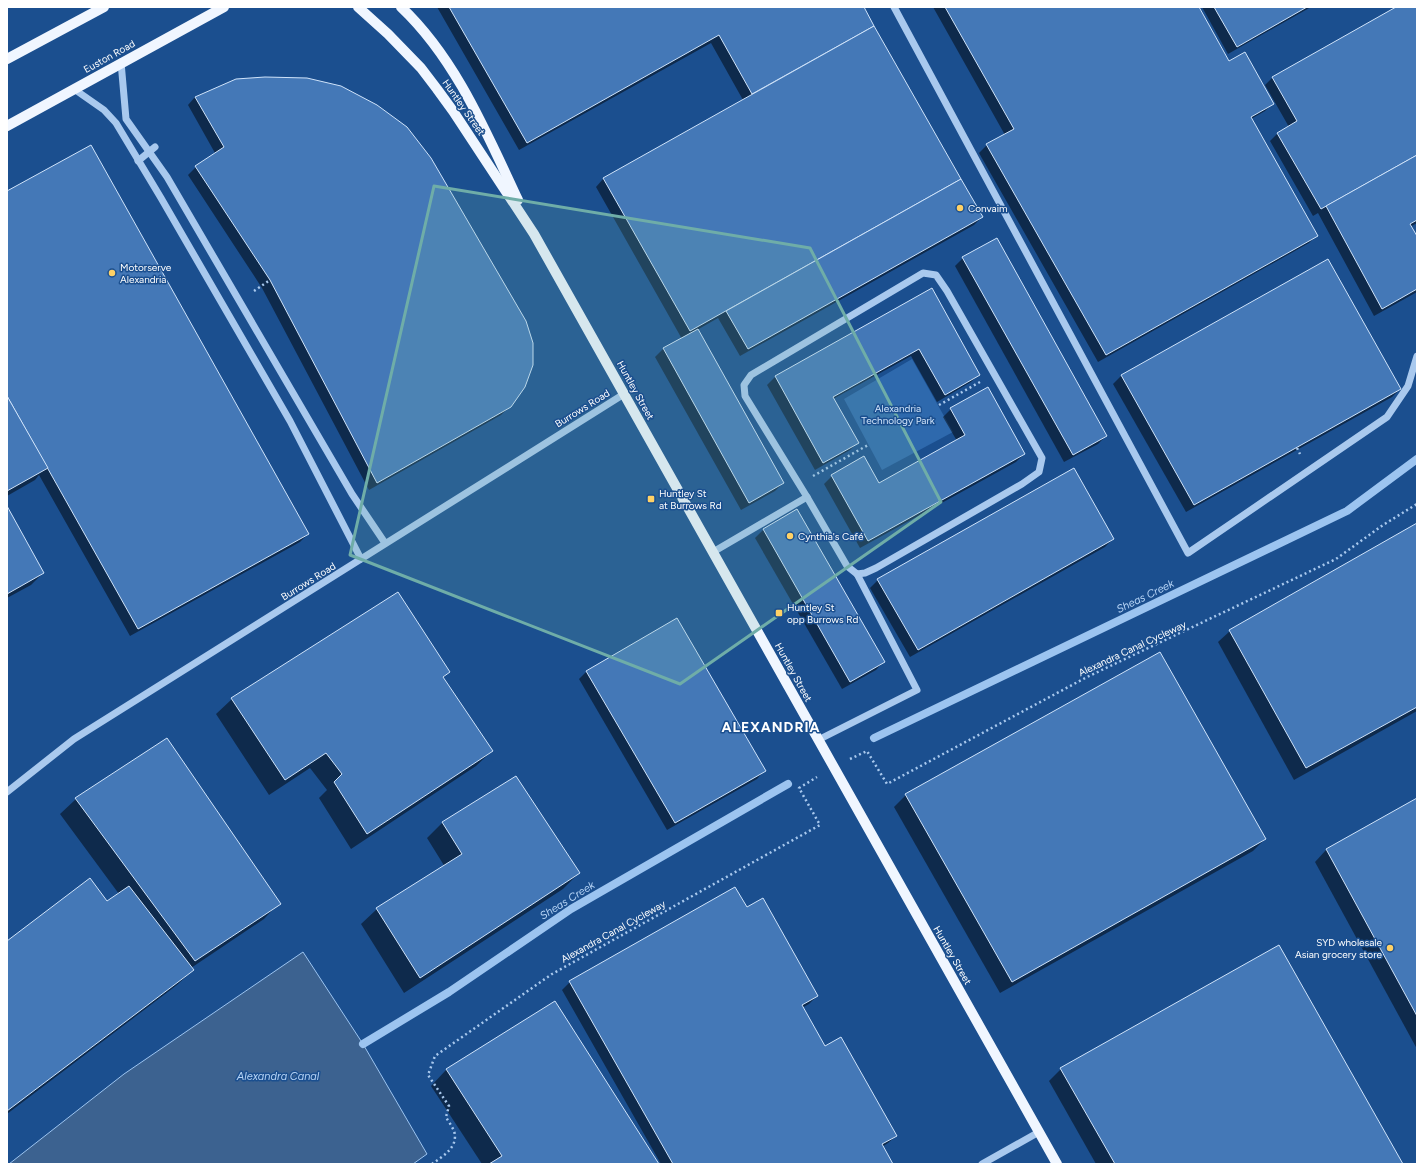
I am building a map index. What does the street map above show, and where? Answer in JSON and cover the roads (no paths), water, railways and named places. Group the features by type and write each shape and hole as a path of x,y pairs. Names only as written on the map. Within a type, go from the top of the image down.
{"main road":[{"path":"86,16 92,7"},
{"path":"7,59 104,7"},
{"name":"Euston Road","path":"7,126 121,62 224,7"},
{"name":"Huntley Street","path":"358,7 398,45 420,68 437,89 534,234 1057,1164"},
{"name":"Huntley Street","path":"401,7 417,22 448,62 483,126 534,234"}],"street":[{"path":"894,7 1188,552 1387,417 1408,386 1417,356"},
{"path":"121,62 126,119 152,150 352,494 385,544"},
{"path":"74,89 104,110 116,123 290,421 361,559"},
{"path":"138,161 152,150"},
{"path":"818,740 917,690 857,574 847,566 799,483 745,396 744,385 751,375 923,273 936,275 947,290 1042,458 1039,472 1022,484 876,568 866,573 857,574"},
{"name":"Burrows Road","path":"7,792 74,739 624,394"},
{"path":"713,552 807,497"},
{"path":"982,1164 1039,1132"}],"water":[{"name":"Alexandra Canal","path":"303,952 363,1044 427,1154 413,1164 9,1164 124,1074"}],"waterway":[{"name":"Sheas Creek","path":"874,738 1347,511 1417,459"},
{"name":"Sheas Creek","path":"363,1044 449,992 571,909 788,784"}],"place":[{"name":"Convaim","path":"960,208"},
{"name":"Motorserve Alexandria","path":"112,273"},
{"name":"Huntley St at Burrows Rd","path":"651,499"},
{"name":"Cynthia's Café","path":"790,536"},
{"name":"Huntley St opp Burrows Rd","path":"779,613"},
{"name":"SYD wholesale Asian grocery store","path":"1390,948"}],"district":[{"name":"ALEXANDRIA","path":"771,727"}],"park label":[{"name":"Alexandria Technology Park","path":"898,414"}]}
